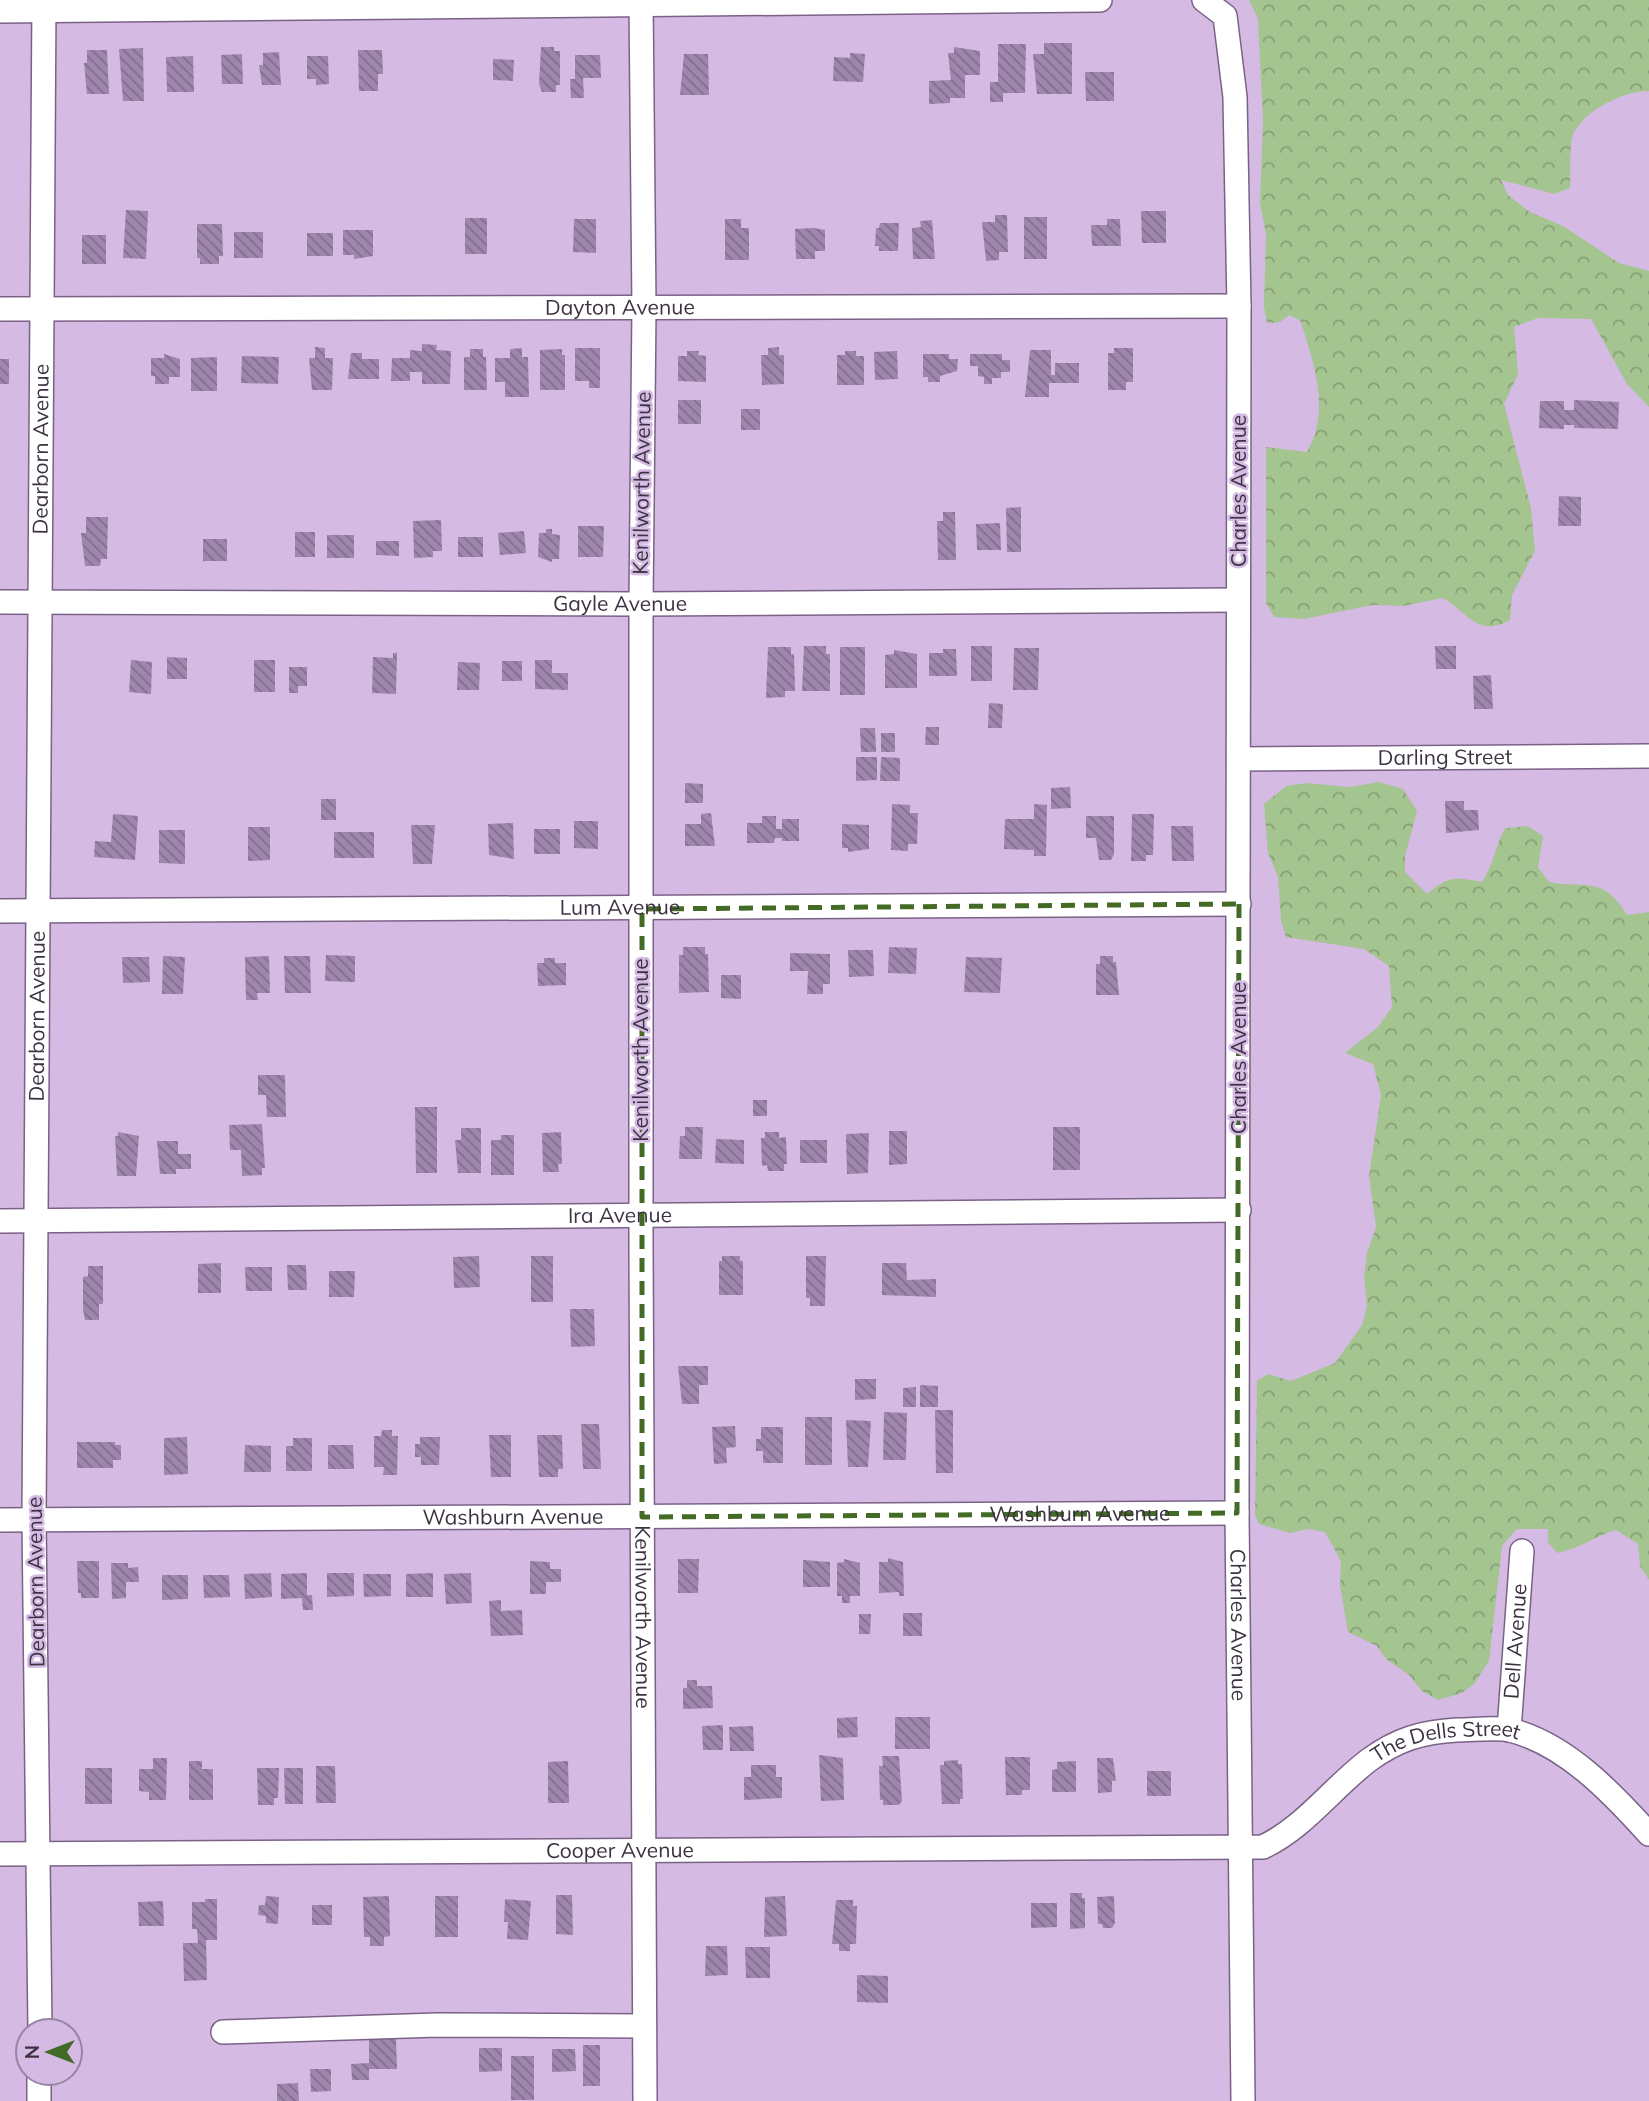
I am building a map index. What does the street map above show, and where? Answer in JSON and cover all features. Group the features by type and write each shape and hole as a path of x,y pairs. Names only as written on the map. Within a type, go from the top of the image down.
{"street":[{"path":"0,11 44,6 1100,0"},
{"name":"Charles Avenue","path":"1204,0 1225,16 1235,97 1239,306 1237,1513 1243,2101"},
{"name":"Kenilworth Avenue","path":"641,2 645,308 641,604 645,2101"},
{"name":"Dearborn Avenue","path":"40,2017 34,1520 44,6"},
{"name":"Dayton Avenue","path":"0,309 1239,306"},
{"name":"Gayle Avenue","path":"0,602 641,604 1238,600"},
{"name":"Darling Street","path":"1240,759 1649,756"},
{"name":"Lum Avenue","path":"0,911 1239,904"},
{"name":"Ira Avenue","path":"0,1221 1239,1210"},
{"name":"Washburn Avenue","path":"0,1520 1237,1513"},
{"name":"Dell Avenue","path":"1509,1730 1522,1551"},
{"name":"The Dells Street","path":"1241,1847 1262,1847 1285,1836 1367,1761 1413,1734 1509,1730 1555,1749 1616,1798 1649,1834"},
{"name":"Cooper Avenue","path":"0,1854 1241,1847"},
{"path":"223,2032 438,2025 645,2026"}],"highlighted area":[{"path":"1239,904 1237,1513 642,1517 642,909"}],"green space":[{"path":"1249,0 1649,0 1649,91 1628,94 1604,104 1576,128 1571,144 1570,188 1554,194 1501,180 1508,195 1530,212 1563,226 1619,263 1649,271 1649,407 1627,384 1591,319 1538,318 1514,327 1518,374 1504,404 1531,508 1535,551 1512,595 1510,620 1499,625 1481,625 1443,598 1403,606 1372,605 1304,619 1274,617 1266,603 1266,447 1307,452 1318,420 1319,404 1315,370 1300,320 1289,315 1280,322 1267,323 1264,307 1266,234 1260,203 1263,121 1258,19"},
{"path":"1379,782 1403,789 1417,811 1405,856 1405,872 1427,894 1452,879 1482,882 1505,828 1528,826 1543,836 1538,867 1549,882 1602,889 1619,902 1627,915 1649,912 1649,1580 1640,1566 1638,1544 1616,1530 1557,1553 1548,1542 1548,1529 1517,1529 1502,1546 1489,1661 1474,1684 1462,1693 1438,1700 1422,1691 1409,1675 1386,1659 1377,1646 1348,1632 1340,1585 1341,1561 1325,1532 1308,1529 1290,1533 1259,1524 1255,1515 1257,1381 1268,1374 1291,1381 1335,1363 1362,1325 1367,1306 1364,1278 1367,1253 1376,1227 1369,1176 1381,1095 1373,1064 1345,1053 1378,1027 1392,1007 1389,966 1364,949 1286,937 1281,921 1278,877 1268,853 1264,804 1286,786 1306,783 1350,787"}],"building":[{"path":"1044,43 1072,43 1072,94 1037,94 1033,54 1044,54"},
{"path":"998,44 1026,44 1025,93 1003,93 1003,102 990,102 990,82 998,82"},
{"path":"541,47 554,47 554,51 560,51 560,85 556,85 556,92 542,92 539,84"},
{"path":"954,47 980,51 980,75 965,75 965,98 950,98 950,103 929,104 929,81 951,80 948,53 954,53"},
{"path":"143,48 144,101 123,101 119,49"},
{"path":"87,50 107,50 109,94 87,94 84,63 87,63"},
{"path":"358,50 382,50 383,74 378,74 378,91 359,91"},
{"path":"279,52 281,85 262,85 259,65 263,65 263,53"},
{"path":"850,53 865,54 863,82 833,81 834,57 850,58"},
{"path":"242,54 243,84 222,84 221,55"},
{"path":"684,54 708,54 709,95 680,95"},
{"path":"575,55 600,55 601,78 583,78 584,98 571,98 570,79 575,79"},
{"path":"193,56 194,92 167,92 166,57"},
{"path":"307,56 328,56 329,84 316,85 316,79 307,79"},
{"path":"493,59 514,60 513,81 493,80"},
{"path":"1085,72 1114,72 1114,101 1086,101"},
{"path":"126,210 148,211 146,259 123,258"},
{"path":"1141,211 1166,211 1166,243 1142,243"},
{"path":"995,215 1007,215 1008,252 999,252 999,260 986,261 982,222 995,222"},
{"path":"1024,217 1047,217 1047,259 1024,259"},
{"path":"465,218 487,218 487,254 465,254"},
{"path":"574,219 596,219 596,253 573,252"},
{"path":"725,219 741,219 741,228 749,228 749,260 725,260"},
{"path":"1107,219 1120,219 1121,246 1092,246 1091,225 1107,225"},
{"path":"932,220 935,259 913,259 912,228 921,227 920,221"},
{"path":"880,223 899,223 898,251 879,251 879,246 875,246 876,228 879,228"},
{"path":"197,224 222,224 223,256 219,256 219,264 200,264 200,258 197,258"},
{"path":"795,229 825,230 825,251 815,251 815,259 796,259"},
{"path":"343,230 373,230 373,256 354,259 354,255 343,255"},
{"path":"234,232 263,232 263,258 234,258"},
{"path":"307,233 333,233 333,256 307,256"},
{"path":"82,235 106,235 106,264 82,264"},
{"path":"422,344 437,345 436,350 451,351 450,384 422,384 422,372 410,372 410,381 391,381 392,358 410,358 410,350 422,351"},
{"path":"315,347 325,348 325,358 333,358 332,390 312,390 309,358 315,358"},
{"path":"779,347 779,355 784,355 784,384 762,385 761,355 768,355 768,348"},
{"path":"522,348 522,357 528,357 529,397 505,397 505,382 495,382 495,358 510,358 510,349"},
{"path":"575,348 600,348 600,388 589,388 589,381 575,381"},
{"path":"1114,348 1133,348 1133,382 1126,382 1126,390 1108,390 1108,353 1114,353"},
{"path":"470,349 483,349 483,357 486,357 487,390 464,390 464,357 470,357"},
{"path":"562,349 562,355 565,355 565,390 540,390 540,350"},
{"path":"1030,350 1051,350 1051,375 1055,375 1055,363 1079,363 1079,383 1049,383 1049,397 1025,397"},
{"path":"687,351 699,351 698,355 706,356 706,382 678,381 678,356 687,356"},
{"path":"845,351 856,351 856,356 864,356 864,385 837,385 837,355 845,355"},
{"path":"897,351 898,379 875,380 874,352"},
{"path":"351,353 362,353 362,359 379,359 379,379 348,379"},
{"path":"164,354 180,359 180,377 169,377 169,384 155,384 155,376 151,376 151,358 164,358"},
{"path":"923,354 949,354 949,359 958,359 957,371 940,376 940,382 928,382 928,377 923,377"},
{"path":"970,354 1002,354 1002,360 1010,360 1010,372 1001,372 1001,378 992,378 992,384 984,384 984,377 978,376 978,366 970,366"},
{"path":"242,356 279,357 278,384 241,383"},
{"path":"217,357 217,391 191,391 191,358"},
{"path":"0,359 9,359 9,384 0,384"},
{"path":"678,400 701,400 701,424 678,424"},
{"path":"1574,400 1619,402 1618,429 1574,428 1574,425 1564,425 1564,429 1539,428 1540,401 1564,401 1564,410 1574,410"},
{"path":"741,409 760,409 760,430 741,430"},
{"path":"1559,496 1581,497 1581,526 1558,526"},
{"path":"1021,507 1021,552 1007,552 1006,508"},
{"path":"943,512 955,512 956,560 938,560 937,521 943,521"},
{"path":"86,517 108,517 107,559 101,559 100,566 85,566 81,533 86,533"},
{"path":"441,520 442,551 433,551 433,557 414,558 413,521"},
{"path":"1000,523 1001,550 977,550 976,524"},
{"path":"578,526 604,526 603,557 578,557"},
{"path":"546,529 552,529 552,534 560,535 559,559 552,559 552,562 538,557 539,533 546,533"},
{"path":"524,531 526,553 500,555 498,533"},
{"path":"295,532 315,532 315,557 295,557"},
{"path":"327,535 354,535 354,558 327,558"},
{"path":"458,537 483,537 483,557 458,557"},
{"path":"203,539 227,539 227,561 203,561"},
{"path":"376,541 399,541 399,556 376,555"},
{"path":"804,646 826,646 826,654 830,654 830,691 802,691"},
{"path":"971,646 992,646 992,681 971,681"},
{"path":"1435,646 1456,646 1456,669 1436,669"},
{"path":"768,647 791,647 791,655 794,654 795,691 785,691 785,697 766,698"},
{"path":"840,647 865,647 865,695 840,695"},
{"path":"1014,648 1039,648 1038,690 1013,690"},
{"path":"943,649 956,649 957,676 929,676 929,653 943,653"},
{"path":"894,650 917,654 917,688 885,688 885,655 894,654"},
{"path":"393,653 397,653 396,694 372,693 373,657 393,658"},
{"path":"167,657 187,658 187,679 167,679"},
{"path":"131,660 152,662 151,694 129,692"},
{"path":"254,660 275,660 275,692 254,692"},
{"path":"535,660 552,660 552,673 568,673 568,690 535,689"},
{"path":"502,661 522,661 522,681 502,681"},
{"path":"458,662 480,663 479,690 457,690"},
{"path":"289,667 307,667 307,686 298,686 298,693 289,693"},
{"path":"1491,675 1493,709 1474,709 1473,676"},
{"path":"989,703 1003,704 1002,728 988,728"},
{"path":"926,727 939,727 939,745 925,745"},
{"path":"860,728 875,728 876,752 861,752"},
{"path":"881,733 895,733 895,752 881,752"},
{"path":"856,757 877,757 877,780 856,781"},
{"path":"881,757 900,758 900,781 880,781"},
{"path":"685,783 703,784 703,803 685,803"},
{"path":"1070,787 1071,808 1051,809 1051,788"},
{"path":"321,799 336,799 336,820 321,820"},
{"path":"1445,801 1464,801 1464,810 1478,810 1479,830 1446,833"},
{"path":"892,804 910,805 910,813 918,813 917,844 908,844 908,851 891,850"},
{"path":"1034,804 1047,805 1046,856 1034,856 1034,850 1004,849 1005,819 1034,819"},
{"path":"711,813 715,846 685,846 685,824 701,824 701,814"},
{"path":"113,814 138,816 135,860 94,857 95,841 111,842"},
{"path":"1132,814 1154,814 1153,855 1146,855 1146,861 1131,861"},
{"path":"762,816 776,816 776,829 782,829 782,819 799,819 799,841 782,841 782,838 775,838 774,843 747,843 747,823 762,823"},
{"path":"1086,816 1114,816 1114,854 1111,860 1099,860 1096,838 1086,838"},
{"path":"574,821 598,821 598,849 574,848"},
{"path":"513,823 514,859 489,855 488,824"},
{"path":"842,824 869,825 869,849 848,852 848,848 842,848"},
{"path":"411,825 435,825 432,864 413,864"},
{"path":"1171,826 1193,826 1194,861 1172,861"},
{"path":"248,827 270,827 270,860 248,861"},
{"path":"534,829 560,829 560,854 534,854"},
{"path":"159,830 185,830 185,864 159,863"},
{"path":"334,832 374,832 374,858 334,858"},
{"path":"683,947 705,947 705,954 708,954 709,992 679,993 679,955 683,955"},
{"path":"889,947 917,948 916,974 888,973"},
{"path":"848,950 873,950 874,976 849,977"},
{"path":"790,953 830,954 830,984 823,984 823,994 807,994 808,971 790,971"},
{"path":"326,955 355,956 355,982 325,981"},
{"path":"163,956 185,957 183,994 162,994"},
{"path":"269,956 270,993 257,993 258,1000 246,1000 245,957"},
{"path":"284,956 310,956 311,993 285,993"},
{"path":"1100,956 1113,956 1113,962 1116,962 1119,995 1096,995 1096,964 1100,964"},
{"path":"122,957 149,957 150,982 123,983"},
{"path":"966,957 1002,958 1000,993 964,992"},
{"path":"544,958 555,958 555,963 566,963 566,985 538,986 537,963 544,963"},
{"path":"721,975 741,975 741,999 721,998"},
{"path":"258,1075 285,1075 286,1117 267,1117 266,1095 258,1095"},
{"path":"753,1100 767,1100 767,1116 753,1116"},
{"path":"415,1107 437,1107 437,1173 416,1173"},
{"path":"262,1124 265,1168 262,1168 262,1175 242,1176 241,1150 230,1150 229,1125"},
{"path":"685,1127 703,1127 702,1159 679,1159 680,1136 685,1136"},
{"path":"1053,1127 1080,1127 1080,1170 1053,1170"},
{"path":"461,1128 481,1128 481,1173 458,1173 455,1140 461,1140"},
{"path":"889,1131 907,1131 907,1164 889,1165"},
{"path":"118,1132 139,1136 136,1176 117,1176 115,1136 118,1136"},
{"path":"561,1132 562,1164 558,1164 559,1172 543,1172 542,1133"},
{"path":"765,1132 779,1132 779,1138 786,1137 787,1164 784,1164 784,1171 768,1171 767,1165 762,1166 761,1138 765,1138"},
{"path":"869,1133 868,1173 847,1174 846,1134"},
{"path":"501,1135 514,1135 514,1175 491,1175 491,1140 501,1140"},
{"path":"716,1139 744,1140 744,1164 715,1163"},
{"path":"800,1140 827,1140 827,1163 800,1163"},
{"path":"157,1141 178,1141 178,1154 191,1154 191,1169 176,1169 176,1174 160,1174"},
{"path":"479,1256 480,1287 454,1288 453,1257"},
{"path":"531,1256 553,1256 553,1302 531,1302"},
{"path":"722,1256 740,1256 740,1261 743,1261 743,1295 719,1295 719,1261 722,1261"},
{"path":"806,1256 826,1256 825,1306 810,1306 810,1298 806,1298"},
{"path":"221,1263 221,1293 198,1293 198,1264"},
{"path":"882,1263 906,1263 907,1280 936,1279 936,1297 882,1295"},
{"path":"287,1265 306,1265 307,1290 288,1290"},
{"path":"88,1266 103,1266 103,1304 99,1304 99,1320 85,1320 83,1277 88,1276"},
{"path":"245,1267 272,1267 272,1291 246,1291"},
{"path":"329,1271 355,1271 354,1297 329,1297"},
{"path":"570,1309 594,1309 595,1346 571,1347"},
{"path":"678,1366 708,1366 708,1385 699,1385 699,1404 682,1404"},
{"path":"855,1379 876,1379 876,1399 855,1400"},
{"path":"920,1385 938,1386 938,1407 920,1407"},
{"path":"916,1387 916,1407 903,1407 903,1388"},
{"path":"935,1410 953,1410 953,1473 936,1473"},
{"path":"884,1412 907,1413 906,1460 883,1460"},
{"path":"805,1417 832,1417 832,1465 805,1465"},
{"path":"846,1420 871,1421 868,1467 848,1467"},
{"path":"581,1424 599,1424 601,1469 583,1469"},
{"path":"735,1426 736,1447 726,1448 727,1463 714,1464 712,1427"},
{"path":"761,1427 783,1427 783,1463 763,1463 763,1451 756,1451 756,1439 761,1439"},
{"path":"382,1430 392,1430 392,1436 398,1436 397,1475 383,1475 384,1467 374,1467 374,1436 381,1436"},
{"path":"489,1435 511,1435 511,1477 491,1477"},
{"path":"537,1435 562,1435 563,1469 558,1469 558,1477 539,1477"},
{"path":"187,1437 188,1474 164,1475 164,1438"},
{"path":"420,1437 440,1437 439,1465 421,1465 421,1457 415,1457 415,1444 420,1444"},
{"path":"293,1438 312,1438 312,1471 286,1471 286,1446 293,1446"},
{"path":"77,1442 115,1442 115,1445 121,1445 121,1460 113,1460 113,1468 77,1468"},
{"path":"245,1445 271,1446 271,1472 244,1472"},
{"path":"328,1445 353,1445 354,1469 328,1469"},
{"path":"888,1558 903,1562 904,1596 899,1596 899,1592 879,1593 879,1562 888,1562"},
{"path":"678,1559 699,1559 698,1593 678,1593"},
{"path":"844,1559 860,1563 860,1596 850,1596 850,1603 842,1603 842,1596 837,1596 837,1563 844,1562"},
{"path":"803,1560 830,1562 830,1587 803,1587"},
{"path":"77,1561 99,1561 99,1598 81,1598 81,1593 78,1593"},
{"path":"530,1561 550,1562 550,1569 561,1569 561,1582 546,1582 546,1594 530,1594"},
{"path":"111,1563 128,1563 128,1568 138,1567 139,1582 126,1582 126,1598 112,1599"},
{"path":"271,1573 272,1597 245,1599 244,1574"},
{"path":"307,1573 307,1595 312,1595 313,1610 303,1610 302,1598 281,1599 281,1574"},
{"path":"327,1573 354,1573 354,1596 327,1597"},
{"path":"433,1573 433,1597 406,1597 406,1574"},
{"path":"471,1573 472,1603 446,1604 444,1574"},
{"path":"363,1574 391,1574 391,1596 364,1597"},
{"path":"162,1575 188,1575 188,1599 162,1600"},
{"path":"203,1575 229,1575 230,1597 204,1598"},
{"path":"501,1600 501,1611 522,1610 523,1635 491,1636 489,1601"},
{"path":"903,1613 922,1613 922,1636 903,1636"},
{"path":"859,1614 871,1614 870,1634 859,1634"},
{"path":"687,1680 697,1680 697,1686 712,1686 713,1708 683,1709 683,1688 687,1688"},
{"path":"857,1717 858,1737 837,1738 837,1718"},
{"path":"895,1717 930,1717 930,1749 895,1749"},
{"path":"723,1725 723,1750 703,1750 702,1726"},
{"path":"753,1726 754,1751 730,1751 729,1727"},
{"path":"819,1755 843,1758 844,1800 821,1801"},
{"path":"882,1756 899,1756 902,1801 899,1805 883,1805 883,1800 880,1800 879,1766 883,1766"},
{"path":"1005,1757 1030,1757 1030,1790 1022,1790 1022,1795 1006,1795"},
{"path":"153,1758 167,1758 166,1800 149,1800 149,1792 139,1791 139,1769 153,1769"},
{"path":"1097,1758 1113,1758 1116,1781 1112,1781 1112,1792 1098,1793"},
{"path":"958,1760 958,1764 962,1764 963,1799 960,1799 960,1804 942,1804 940,1765 944,1765 944,1761"},
{"path":"189,1761 202,1761 202,1769 213,1769 213,1800 189,1800"},
{"path":"568,1761 569,1803 548,1803 548,1762"},
{"path":"1076,1761 1076,1792 1052,1792 1052,1770 1057,1769 1057,1762"},
{"path":"751,1765 776,1765 776,1777 782,1777 782,1798 744,1800 744,1777 751,1777"},
{"path":"316,1766 335,1766 336,1803 316,1803"},
{"path":"85,1768 112,1768 112,1804 85,1804"},
{"path":"257,1768 279,1768 278,1798 274,1798 274,1805 258,1805"},
{"path":"284,1768 303,1768 303,1804 285,1804"},
{"path":"1147,1771 1171,1771 1171,1796 1147,1796"},
{"path":"1070,1893 1082,1893 1082,1898 1085,1898 1085,1928 1070,1929"},
{"path":"556,1895 572,1895 573,1935 556,1934"},
{"path":"266,1896 279,1897 278,1924 266,1923 266,1916 258,1915 259,1905 265,1905"},
{"path":"389,1896 390,1936 384,1937 384,1946 370,1946 370,1937 364,1937 363,1897"},
{"path":"435,1896 458,1896 458,1937 435,1937"},
{"path":"785,1896 787,1936 764,1937 765,1897"},
{"path":"1114,1896 1115,1923 1112,1928 1103,1928 1102,1924 1098,1924 1097,1897"},
{"path":"205,1899 217,1899 217,1940 206,1940 207,1980 184,1981 183,1943 198,1943 197,1929 192,1929 192,1902 205,1902"},
{"path":"505,1899 531,1901 528,1940 507,1939 508,1922 504,1922"},
{"path":"836,1900 853,1900 853,1906 857,1906 856,1944 850,1944 850,1951 839,1951 839,1944 832,1944"},
{"path":"163,1901 164,1926 139,1926 138,1902"},
{"path":"1031,1903 1057,1903 1057,1927 1031,1928"},
{"path":"312,1905 332,1905 332,1925 312,1925"},
{"path":"706,1946 727,1946 728,1975 705,1976"},
{"path":"745,1947 770,1947 770,1978 746,1978"},
{"path":"857,1975 888,1976 888,2003 857,2002"},
{"path":"369,2039 396,2039 397,2069 369,2069 369,2080 352,2080 351,2064 369,2063"},
{"path":"583,2045 600,2045 600,2086 583,2086"},
{"path":"479,2048 502,2048 502,2071 479,2072"},
{"path":"552,2049 575,2049 576,2071 552,2072"},
{"path":"511,2056 534,2056 534,2100 511,2100"},
{"path":"310,2069 331,2069 331,2091 311,2092"},
{"path":"298,2083 299,2101 277,2101 277,2084"}]}
